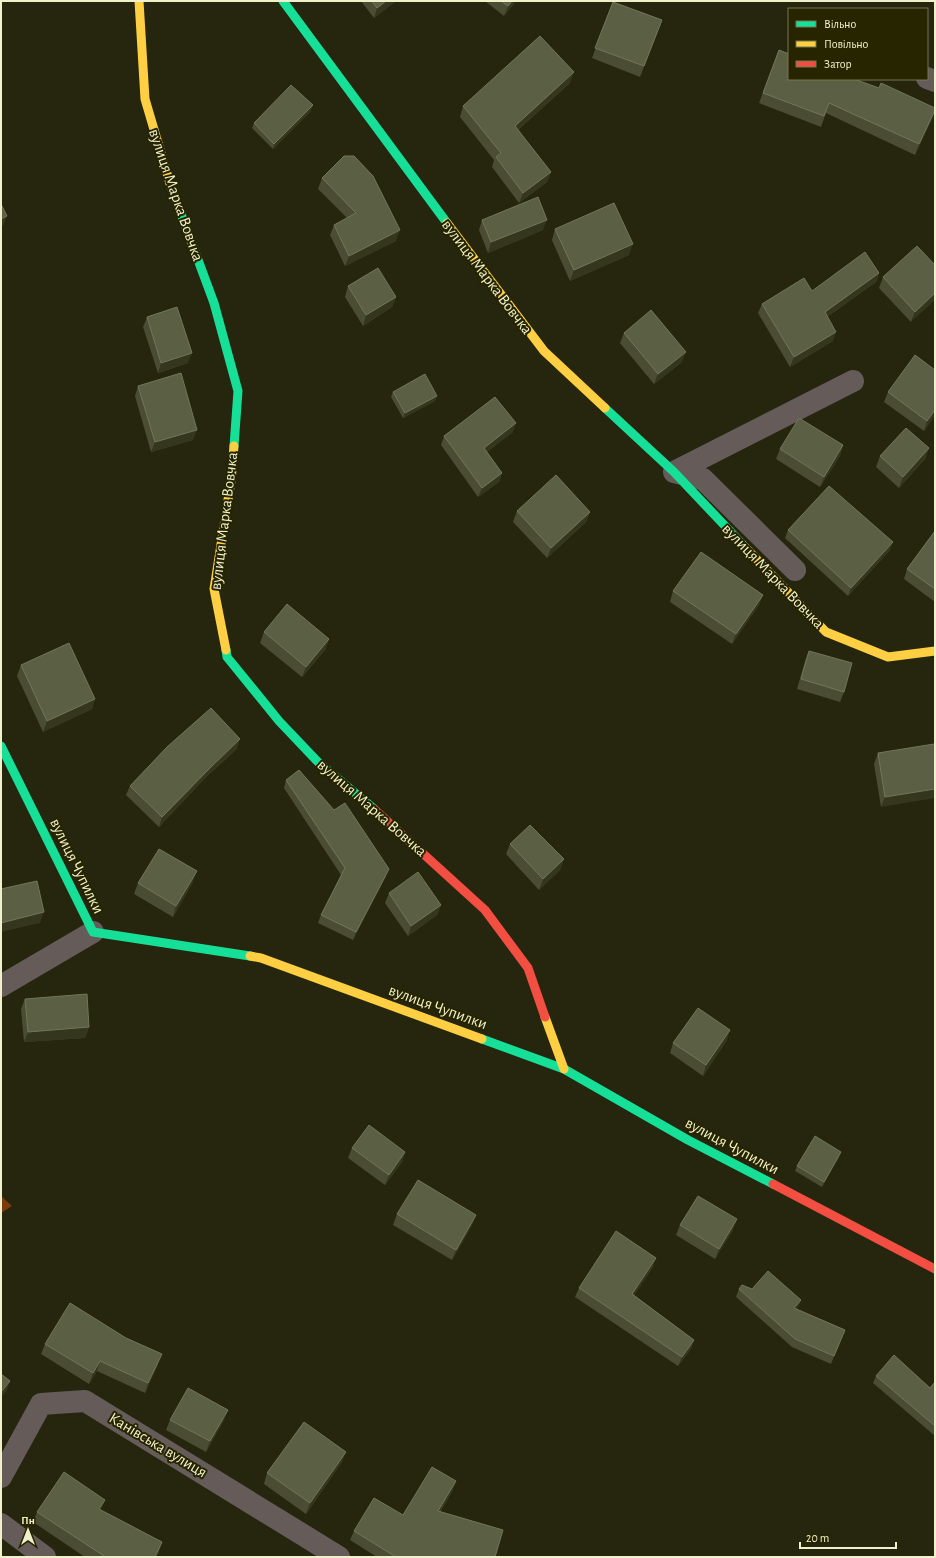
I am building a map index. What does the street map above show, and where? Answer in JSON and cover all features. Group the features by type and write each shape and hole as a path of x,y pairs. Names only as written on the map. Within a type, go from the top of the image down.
{"street":[{"name":"вулиця Марка Вовчка","path":"139,1 145,98 166,175 214,303 238,391 231,481 214,589 227,657 279,721 318,762 397,828 485,910 528,968 564,1069"},
{"name":"вулиця Марка Вовчка","path":"283,1 447,224 544,351 674,472 826,632 888,657 929,653 935,651"},
{"path":"674,472 853,381"},
{"name":"вулиця Марка Вовчка","path":"674,472 702,479 795,570"},
{"name":"вулиця Чупилки","path":"1,746 93,932 262,958 564,1069 688,1140 935,1269"},
{"path":"1,986 93,932"},
{"name":"Канівська вулиця","path":"1,1477 41,1404 85,1401 339,1557"},
{"path":"1,1524 45,1557"}],"shaded area":[{"path":"1,1196 12,1206 1,1213"}],"building":[{"path":"372,1 386,1 377,8"},
{"path":"501,1 512,1 508,6"},
{"path":"613,2 662,20 644,66 595,48"},
{"path":"540,36 574,72 515,126 551,172 523,193 496,157 501,153 463,106"},
{"path":"779,50 788,54 788,80 857,80 879,88 881,83 935,108 935,110 919,144 829,103 824,116 763,93"},
{"path":"291,85 313,105 274,144 254,123"},
{"path":"344,156 354,156 373,176 400,230 349,256 334,225 356,213 322,178"},
{"path":"538,197 547,220 491,242 482,220"},
{"path":"614,203 633,244 574,270 555,229"},
{"path":"1,204 7,216 1,219"},
{"path":"917,246 935,265 935,293 915,312 883,277"},
{"path":"865,252 879,273 825,312 836,332 794,357 762,304 804,278 812,291"},
{"path":"378,268 396,297 366,315 348,286"},
{"path":"177,307 192,353 161,363 147,317"},
{"path":"651,310 686,352 658,374 624,333"},
{"path":"915,355 935,370 935,410 927,421 888,392"},
{"path":"181,373 197,430 155,442 138,386"},
{"path":"425,374 437,396 405,413 393,392"},
{"path":"495,397 516,423 484,448 502,473 482,488 444,436"},
{"path":"799,418 843,445 824,477 780,449"},
{"path":"906,428 929,448 903,477 880,456"},
{"path":"556,475 590,512 551,548 517,511"},
{"path":"829,486 893,542 851,588 788,530"},
{"path":"935,531 935,589 907,569"},
{"path":"701,552 763,595 736,634 673,591"},
{"path":"287,604 329,639 306,667 264,632"},
{"path":"69,643 95,699 47,721 21,665"},
{"path":"809,651 852,663 844,692 801,679"},
{"path":"211,708 240,739 162,817 130,786 167,747"},
{"path":"934,744 935,789 885,797 878,753"},
{"path":"299,770 334,810 345,803 389,869 356,932 321,915 345,868 286,780"},
{"path":"530,825 564,859 543,879 510,844"},
{"path":"159,849 197,871 176,906 138,883"},
{"path":"418,872 441,905 411,926 389,893"},
{"path":"37,881 44,912 1,923 1,889"},
{"path":"87,994 89,1027 28,1032 25,999"},
{"path":"698,1008 730,1030 706,1065 673,1043"},
{"path":"369,1125 405,1152 389,1175 352,1148"},
{"path":"815,1136 841,1152 824,1182 797,1166"},
{"path":"418,1180 476,1215 456,1250 397,1214"},
{"path":"698,1196 737,1219 719,1249 680,1225"},
{"path":"616,1231 656,1258 632,1294 694,1340 682,1357 579,1288"},
{"path":"768,1271 801,1300 794,1308 845,1330 834,1356 795,1339 739,1289 742,1285 752,1289"},
{"path":"70,1303 126,1338 162,1354 148,1383 100,1361 93,1373 45,1344"},
{"path":"894,1355 930,1388 935,1382 935,1426 876,1376"},
{"path":"1,1374 10,1381 1,1392"},
{"path":"188,1388 228,1410 210,1441 170,1420"},
{"path":"304,1422 346,1452 310,1503 267,1473"},
{"path":"432,1467 456,1481 438,1511 503,1530 495,1557 396,1557 354,1531 374,1498 403,1515"},
{"path":"64,1472 105,1500 99,1509 162,1542 155,1557 104,1557 37,1512"}],"traffic: fast":[{"path":"283,1 447,223"},
{"path":"171,187 214,303 238,391 234,446"},
{"path":"605,408 674,472 744,546"},
{"path":"226,650 227,657 279,721 318,762 374,809"},
{"path":"1,746 93,932 250,956"},
{"path":"482,1039 564,1069 688,1140 773,1184"}],"traffic: slow":[{"path":"139,1 145,99 171,187"},
{"path":"447,223 544,351 605,408"},
{"path":"226,650 214,589 231,481 234,446"},
{"path":"744,546 826,632 888,657 935,651"},
{"path":"250,956 261,958 482,1039"},
{"path":"545,1017 564,1069"}],"traffic: jam":[{"path":"374,809 485,910 528,968 545,1017"},
{"path":"773,1184 935,1269"}]}
